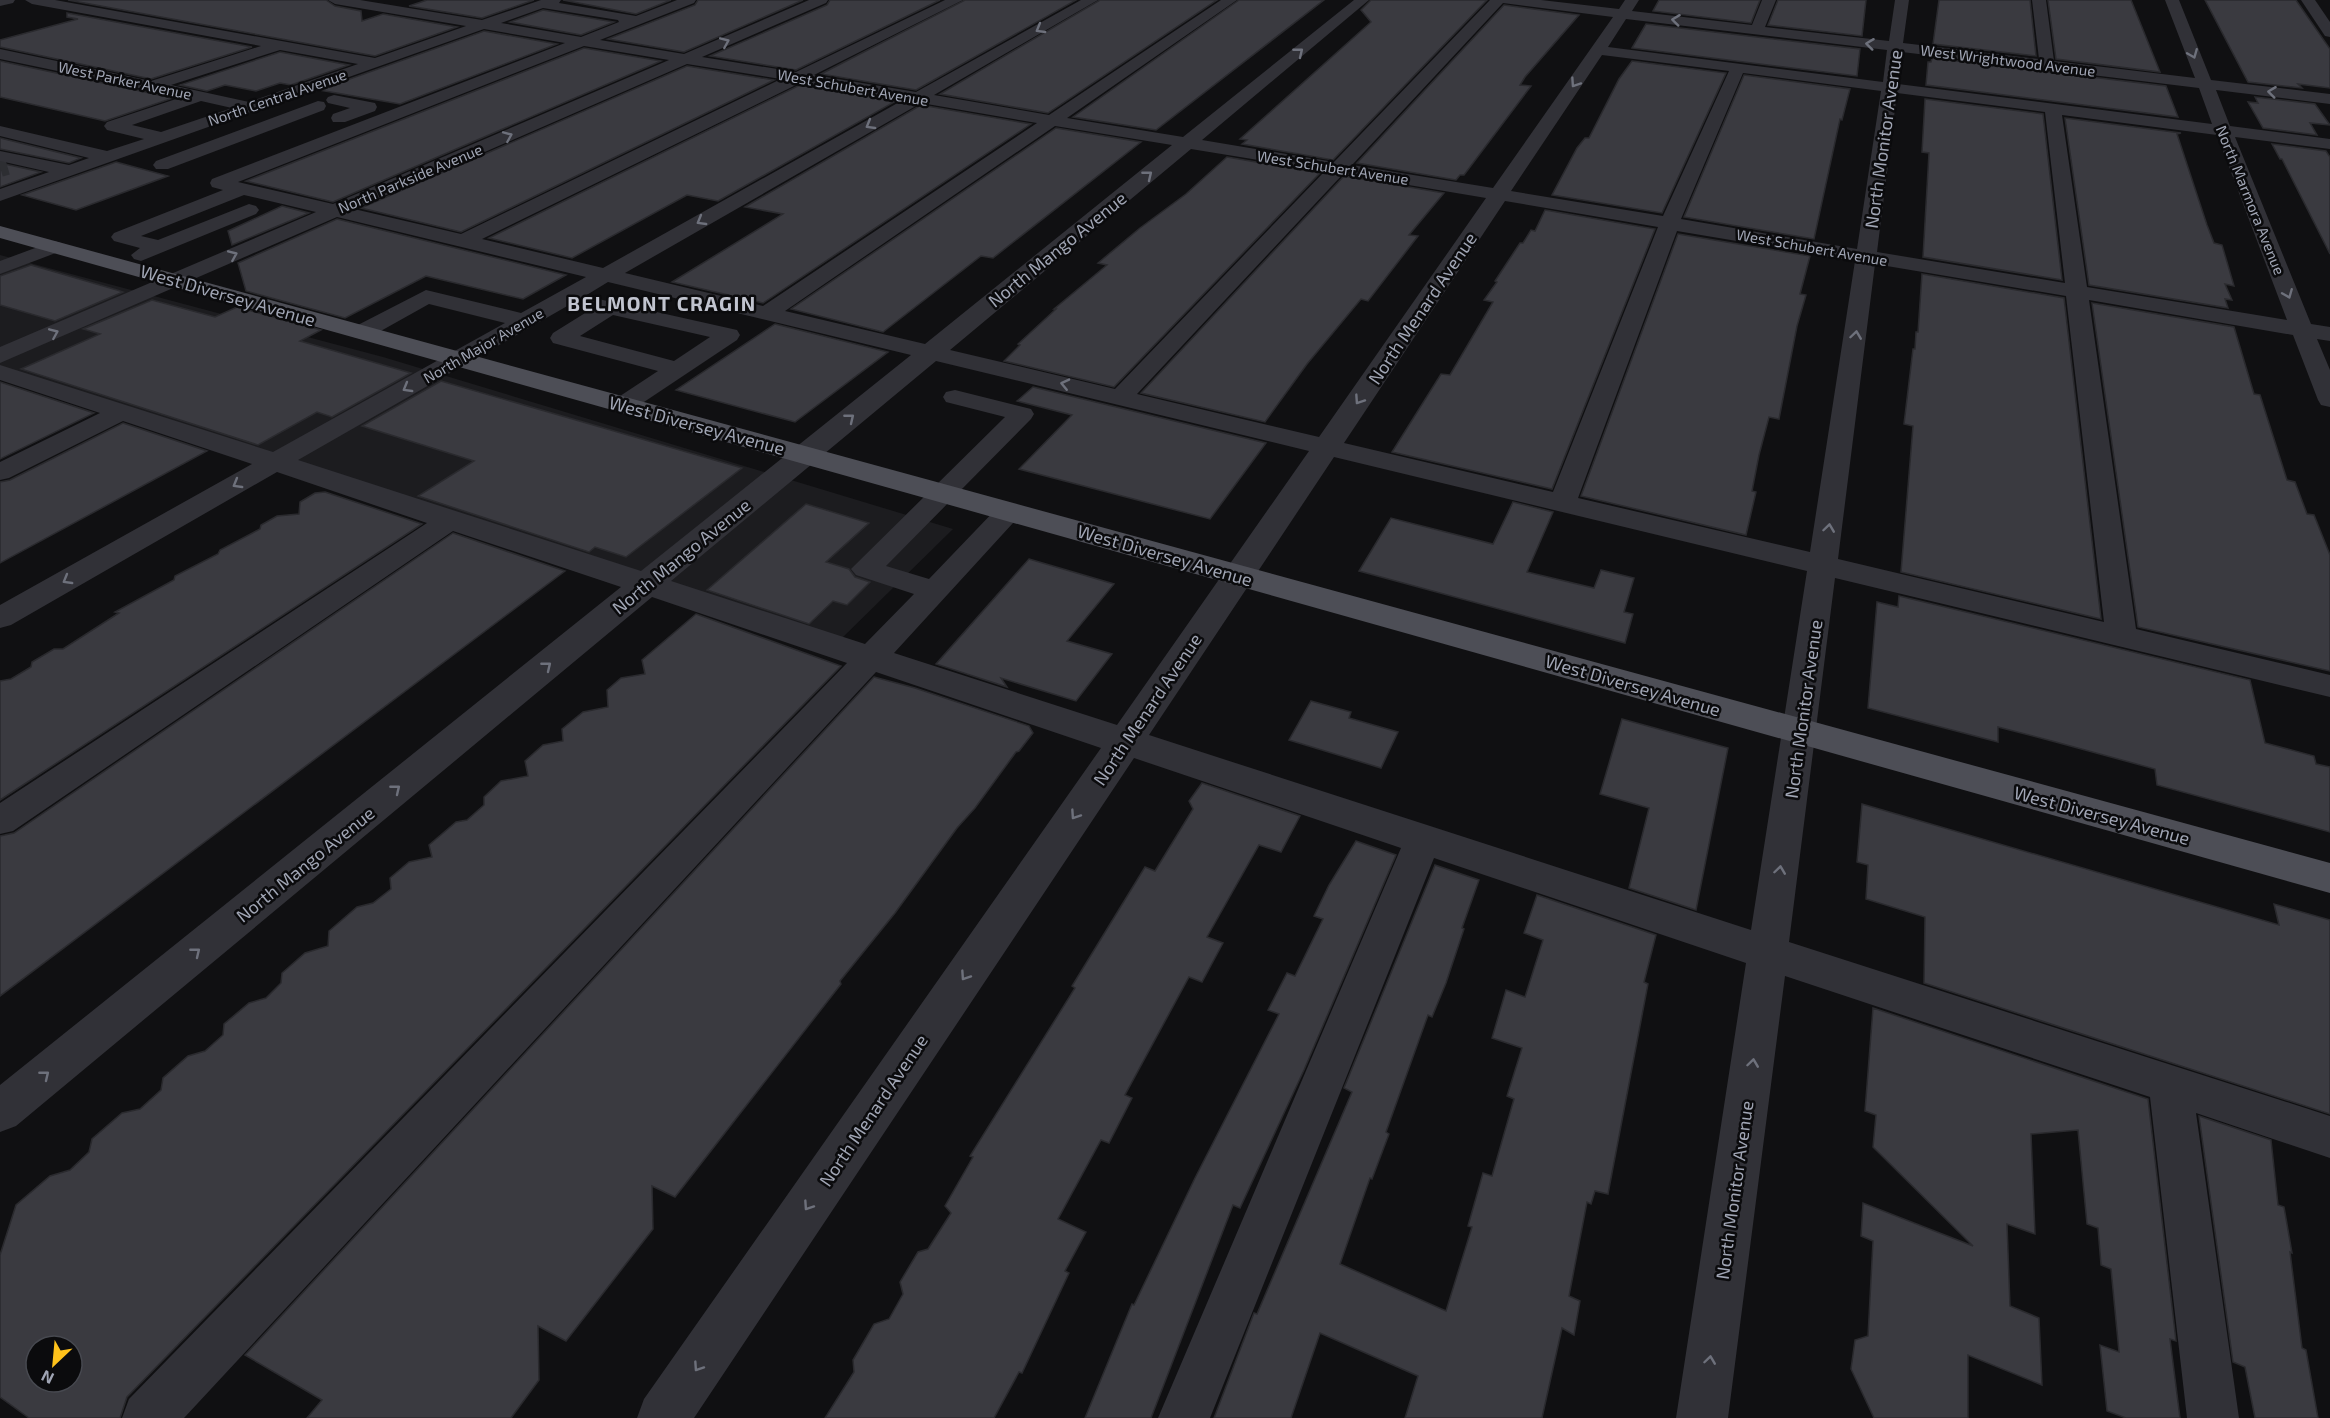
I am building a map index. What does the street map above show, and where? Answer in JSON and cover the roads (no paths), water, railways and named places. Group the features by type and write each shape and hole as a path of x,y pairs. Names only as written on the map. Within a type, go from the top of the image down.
{"main road":[{"name":"West Diversey Avenue","path":"0,232 2330,878"}],"street":[{"path":"0,2 8,0"},
{"path":"32,0 375,63"},
{"name":"West Schubert Avenue","path":"336,0 2330,334"},
{"path":"689,0 635,19 219,183 2330,686"},
{"name":"North Parkside Avenue","path":"0,356 821,0"},
{"path":"463,241 956,0"},
{"name":"North Major Avenue","path":"0,618 1091,0"},
{"path":"767,313 1230,0"},
{"name":"North Mango Avenue","path":"0,1113 1362,0"},
{"path":"1121,397 1498,0"},
{"name":"West Wrightwood Avenue","path":"1507,0 1627,7 1757,30 2330,99"},
{"path":"1757,30 1769,0"},
{"name":"North Monitor Avenue","path":"1702,1418 1902,0"},
{"path":"2039,0 2047,65"},
{"name":"North Marmora Avenue","path":"2172,0 2330,400"},
{"path":"2308,0 2330,33"},
{"path":"548,2 635,19"},
{"name":"North Central Avenue","path":"6,176 69,171 548,2"},
{"path":"440,17 471,7"},
{"name":"North Menard Avenue","path":"663,1418 1627,7"},
{"path":"515,14 610,29"},
{"path":"153,86 279,45"},
{"path":"1598,50 2330,144"},
{"name":"West Parker Avenue","path":"0,54 251,106"},
{"path":"1563,502 1671,223 1738,68"},
{"path":"291,93 401,112"},
{"path":"163,138 112,126 201,96"},
{"path":"162,165 334,100"},
{"path":"208,169 369,107"},
{"path":"2053,108 2121,636"},
{"path":"0,131 108,157"},
{"path":"6,176 42,165"},
{"path":"6,176 42,165 69,171"},
{"path":"160,247 121,237 242,189"},
{"path":"117,264 256,207"},
{"path":"216,224 275,237"},
{"path":"0,255 45,244"},
{"path":"0,268 45,244"},
{"path":"362,332 426,297 525,321"},
{"path":"566,298 729,335 623,405"},
{"path":"609,308 561,338 678,369"},
{"path":"0,372 2330,1137"},
{"path":"934,590 866,569 1022,414 955,397"},
{"path":"0,472 122,412"},
{"path":"148,1418 1009,512"},
{"path":"0,821 450,520"},
{"path":"1184,1418 1423,839"},
{"path":"2170,1085 2213,1418"}],"tunnel":[{"path":"0,167 7,165"}],"district":[{"name":"BELMONT CRAGIN","path":"662,303"}]}
